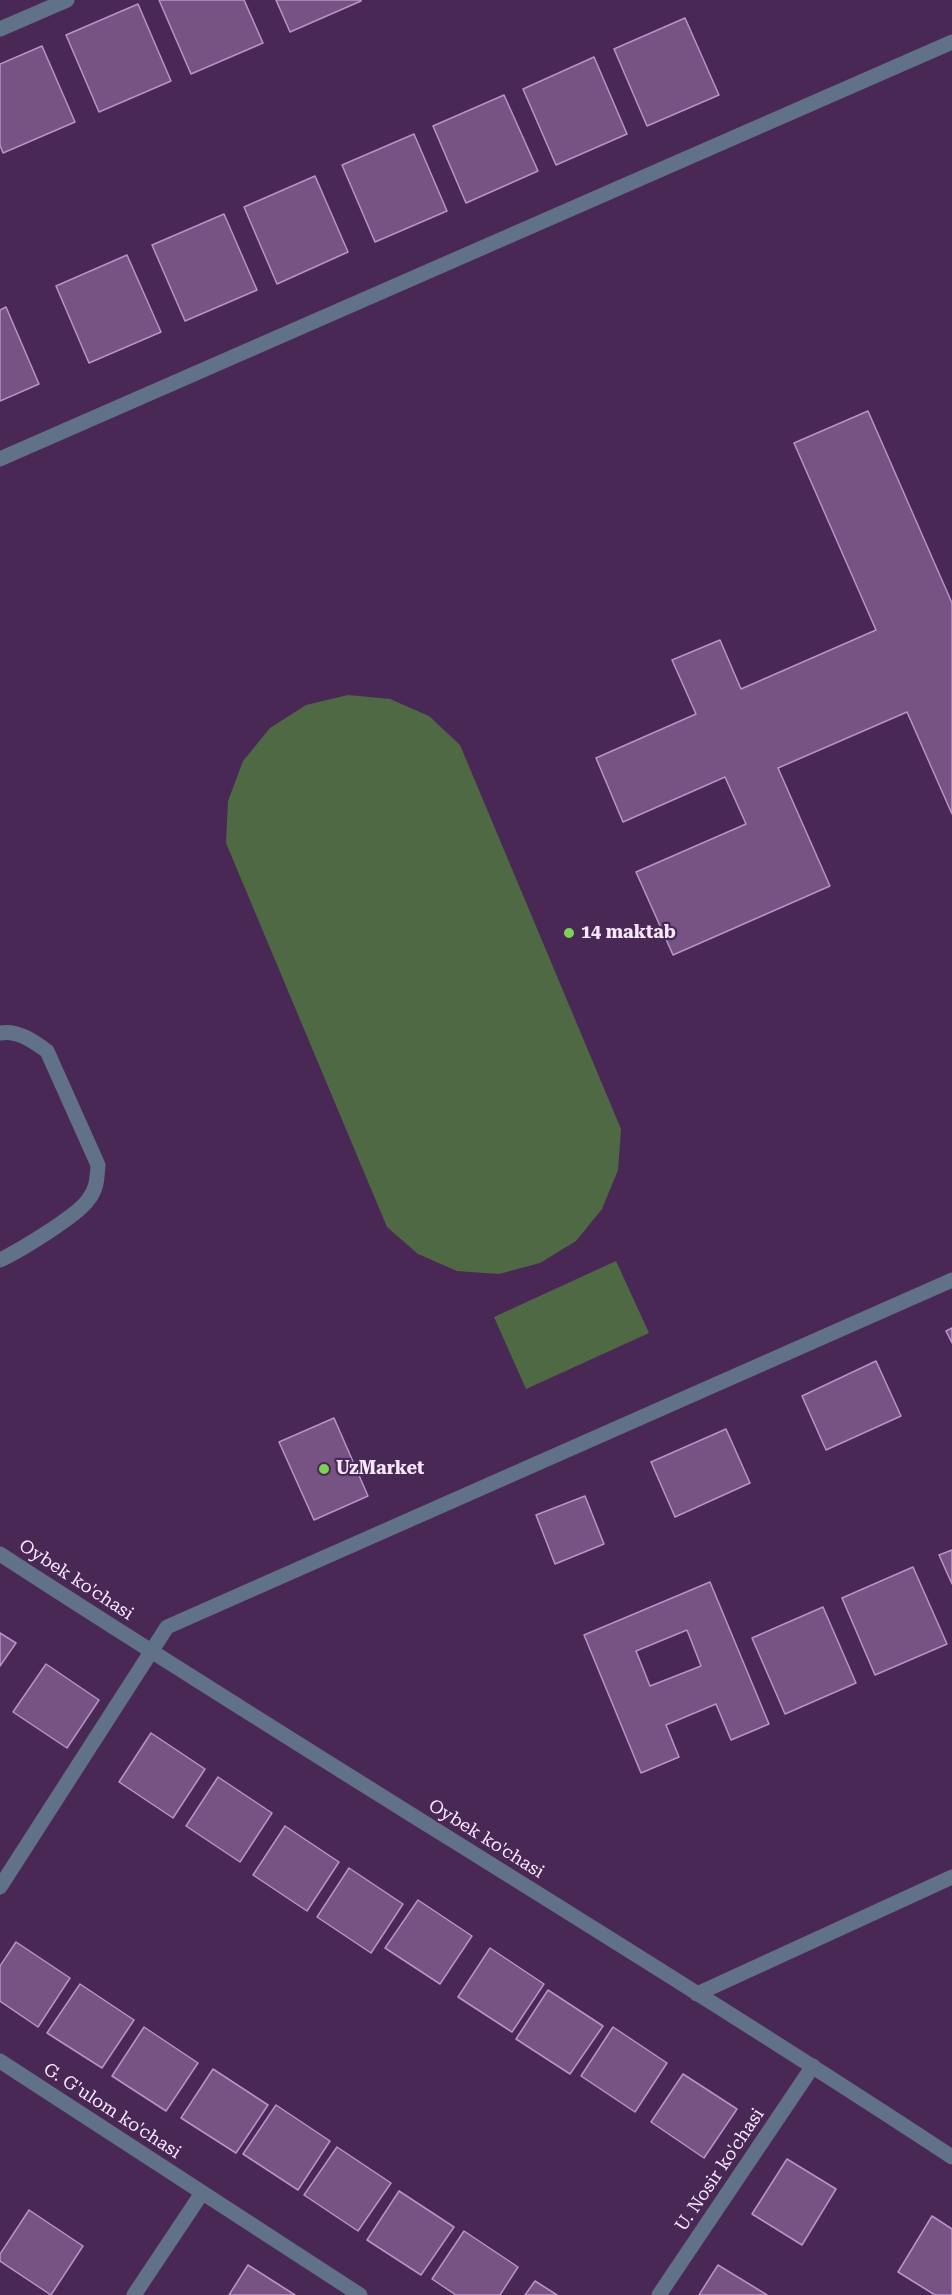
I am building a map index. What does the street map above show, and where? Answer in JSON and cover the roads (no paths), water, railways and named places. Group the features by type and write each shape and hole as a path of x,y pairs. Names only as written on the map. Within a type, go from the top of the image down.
{"street":[{"path":"0,29 67,0"},
{"path":"0,459 952,42"},
{"path":"0,1033 10,1032 31,1039 47,1051 98,1165 97,1185 87,1202 67,1218 0,1260"},
{"path":"0,1887 167,1627 952,1280"},
{"name":"Oybek ko'chasi","path":"0,1554 150,1652 813,2066 952,2157"},
{"path":"697,1994 952,1877"},
{"name":"G. G'ulom ko'chasi","path":"0,2061 360,2295"},
{"name":"U. Nosir ko'chasi","path":"658,2295 813,2066"},
{"path":"134,2295 202,2193"}],"place":[{"name":"14 maktab","path":"569,933"},
{"name":"UzMarket","path":"324,1469"}]}
